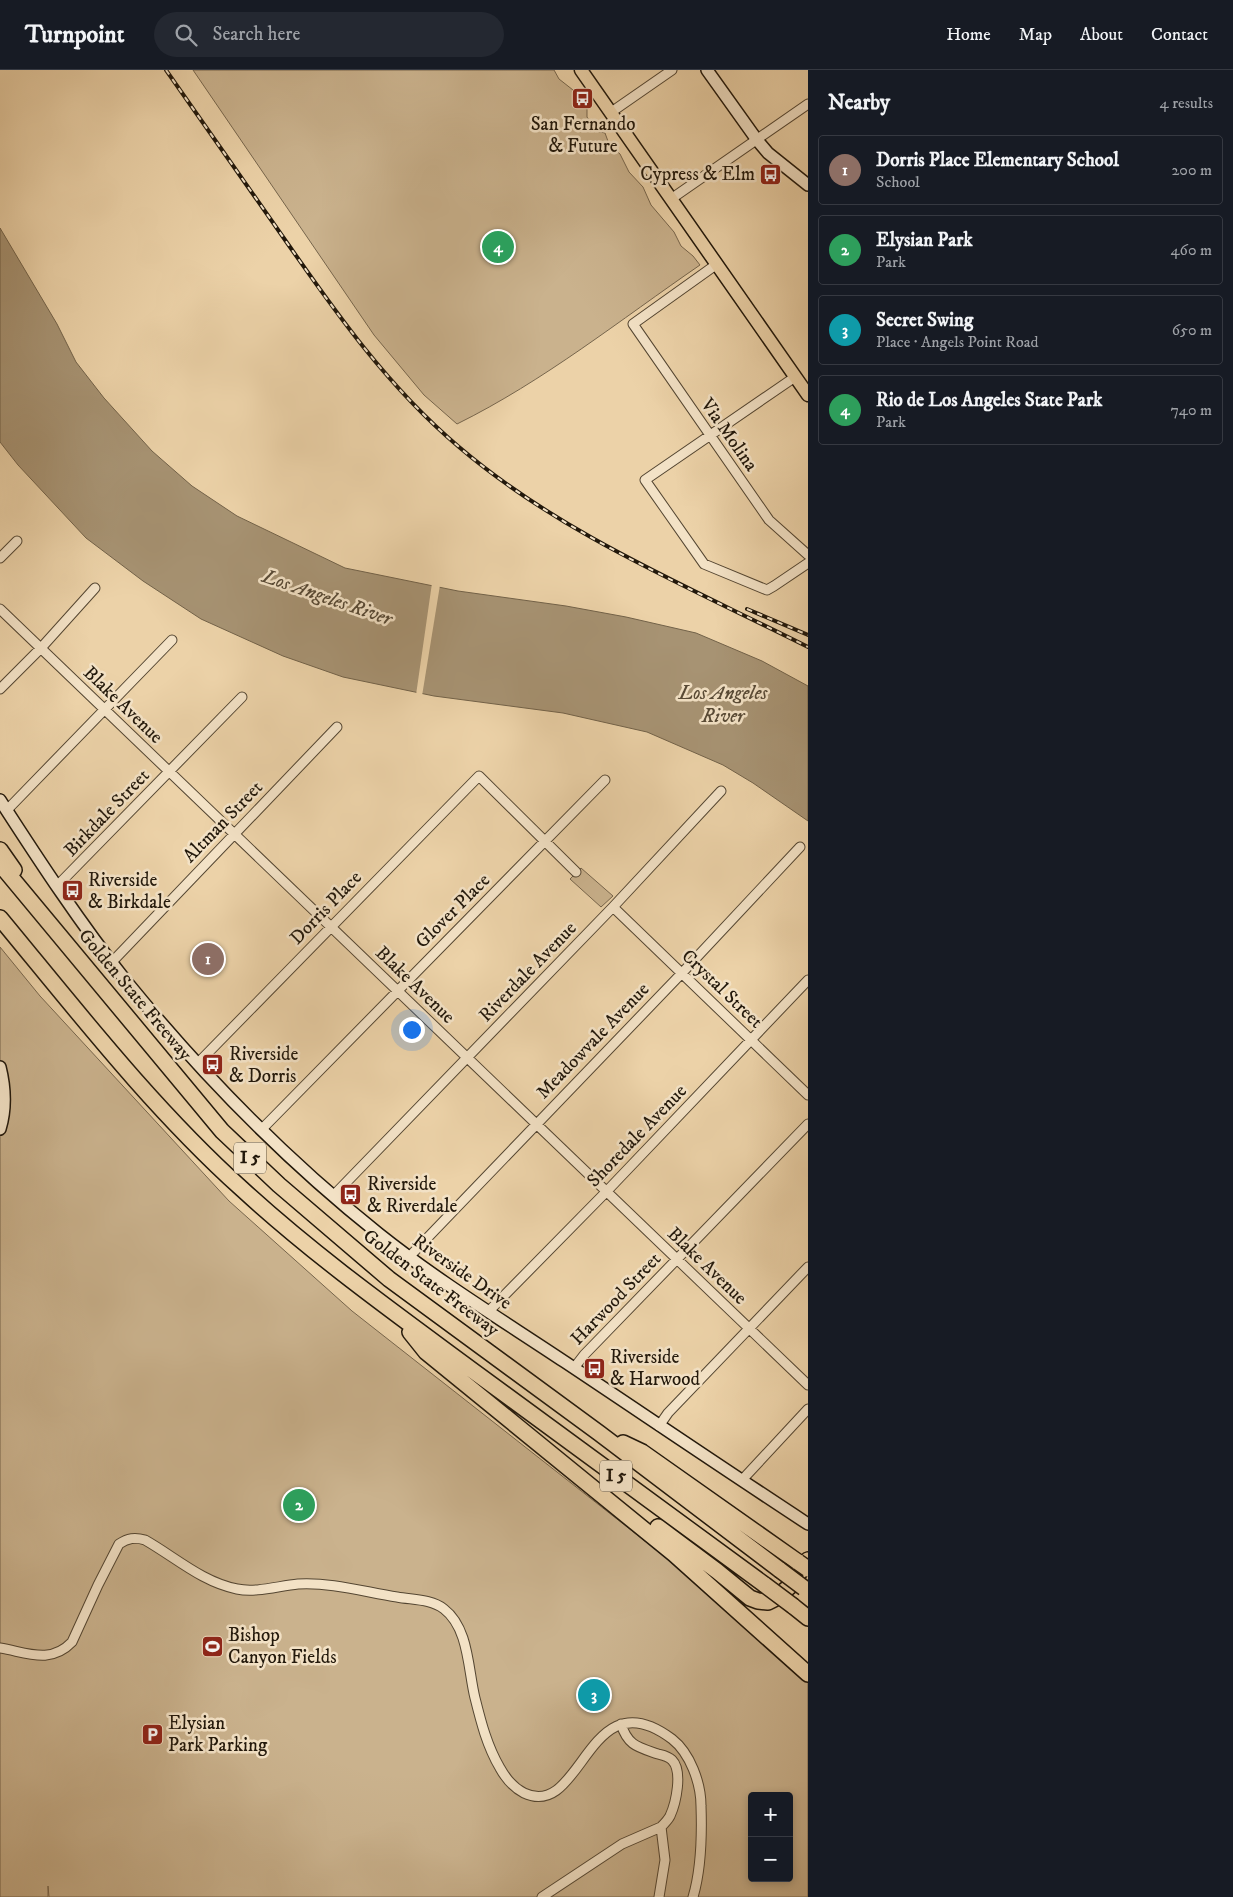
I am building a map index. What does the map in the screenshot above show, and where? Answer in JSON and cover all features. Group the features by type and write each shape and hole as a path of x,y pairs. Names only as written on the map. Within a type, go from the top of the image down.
{"highway":[{"path":"0,850 32,894 52,928"},
{"name":"Golden State Freeway","path":"0,864 222,1131 279,1185 389,1279 599,1433 806,1589"},
{"name":"I 5","path":"0,918 116,1058 172,1120 241,1189 290,1231 397,1316 765,1584 808,1618"},
{"path":"397,1316 426,1352 674,1554 808,1674"},
{"path":"564,1463 596,1480 750,1598 768,1602 789,1587 805,1564 642,1452 599,1433"}],"main road":[{"path":"581,70 808,395"},
{"path":"707,70 757,140 782,165 808,185"},
{"name":"Riverside Drive","path":"0,800 57,886 112,962 226,1096 296,1162 378,1233 409,1257 488,1312 808,1524"},
{"path":"0,1067 4,1090 4,1106 0,1129"}],"street":[{"path":"610,112 672,70"},
{"path":"671,199 808,104"},
{"name":"Via Molina","path":"717,264 633,324 769,520 808,555"},
{"path":"795,377 645,480 704,564 767,590 808,563"},
{"path":"0,558 17,541"},
{"path":"0,689 41,648 95,588"},
{"name":"Blake Avenue","path":"0,609 808,1386"},
{"path":"7,810 172,640"},
{"name":"Birkdale Street","path":"57,886 170,773 242,697"},
{"name":"Altman Street","path":"112,962 337,727"},
{"name":"Dorris Place","path":"197,1064 479,776 545,841"},
{"name":"Glover Place","path":"262,1128 605,780"},
{"name":"Riverdale Avenue","path":"334,1195 613,907 721,792"},
{"path":"545,841 576,872"},
{"name":"Meadowvale Avenue","path":"409,1257 682,973 800,847"},
{"name":"Crystal Street","path":"613,907 808,1095"},
{"name":"Shoredale Avenue","path":"488,1312 606,1192 808,980"},
{"name":"Harwood Street","path":"574,1368 584,1355 808,1124"},
{"path":"659,1426 668,1413 808,1267"},
{"path":"742,1480 808,1410"},
{"path":"0,1648 37,1655 55,1654 65,1649 72,1642 98,1585 120,1544 126,1539 138,1538 159,1548 212,1582 238,1590 315,1584 417,1599 435,1604 444,1609 453,1619 461,1633 486,1742 504,1774 522,1792 538,1796 551,1794 561,1786 596,1742 610,1729 621,1724 641,1722 658,1728 676,1742 693,1769 701,1798 697,1883 693,1897"},
{"path":"542,1897 622,1844 661,1828 670,1818 678,1784 676,1767 672,1760 666,1756 633,1745 626,1738 621,1724"},
{"path":"659,1897 665,1860 661,1828"}],"shaded area":[{"path":"193,70 554,70 559,79 573,90 587,109 587,117 596,131 605,133 609,144 620,154 629,172 643,187 651,205 674,232 681,246 700,265 551,369 520,389 457,424 424,395 374,335"},
{"path":"581,868 613,896 601,907 570,879"},
{"path":"0,947 40,996 229,1201 352,1311 706,1589 808,1683 808,1897 49,1897 48,1886 48,1897 0,1897"}],"water":[{"name":"Los Angeles River","path":"0,228 57,324 76,362 104,398 152,451 192,486 237,516 345,568 458,591 566,606 626,617 696,633 762,661 808,686 808,821 723,765 647,732 563,713 434,696 343,677 283,656 201,619 143,581 86,538 18,465 0,442"}],"pier":[{"path":"432,583 440,585 422,696 416,695"}],"railway":[{"path":"166,70 343,321 386,374 433,424 498,478 540,507 583,533 672,580 808,647"},
{"path":"747,609 808,635"}],"place":[{"name":"San Fernando & Future","path":"583,98"},
{"name":"Cypress & Elm","path":"771,174"},
{"name":"Rio de Los Angeles State Park","path":"498,247"},
{"name":"Riverside & Birkdale","path":"72,891"},
{"name":"Dorris Place Elementary School","path":"208,959"},
{"name":"Riverside & Dorris","path":"213,1065"},
{"name":"Riverside & Riverdale","path":"351,1195"},
{"name":"Riverside & Harwood","path":"594,1368"},
{"name":"Elysian Park","path":"299,1505"},
{"name":"Bishop Canyon Fields","path":"212,1646"},
{"name":"Secret Swing","path":"594,1695"},
{"name":"Elysian Park Parking","path":"152,1734"}]}
